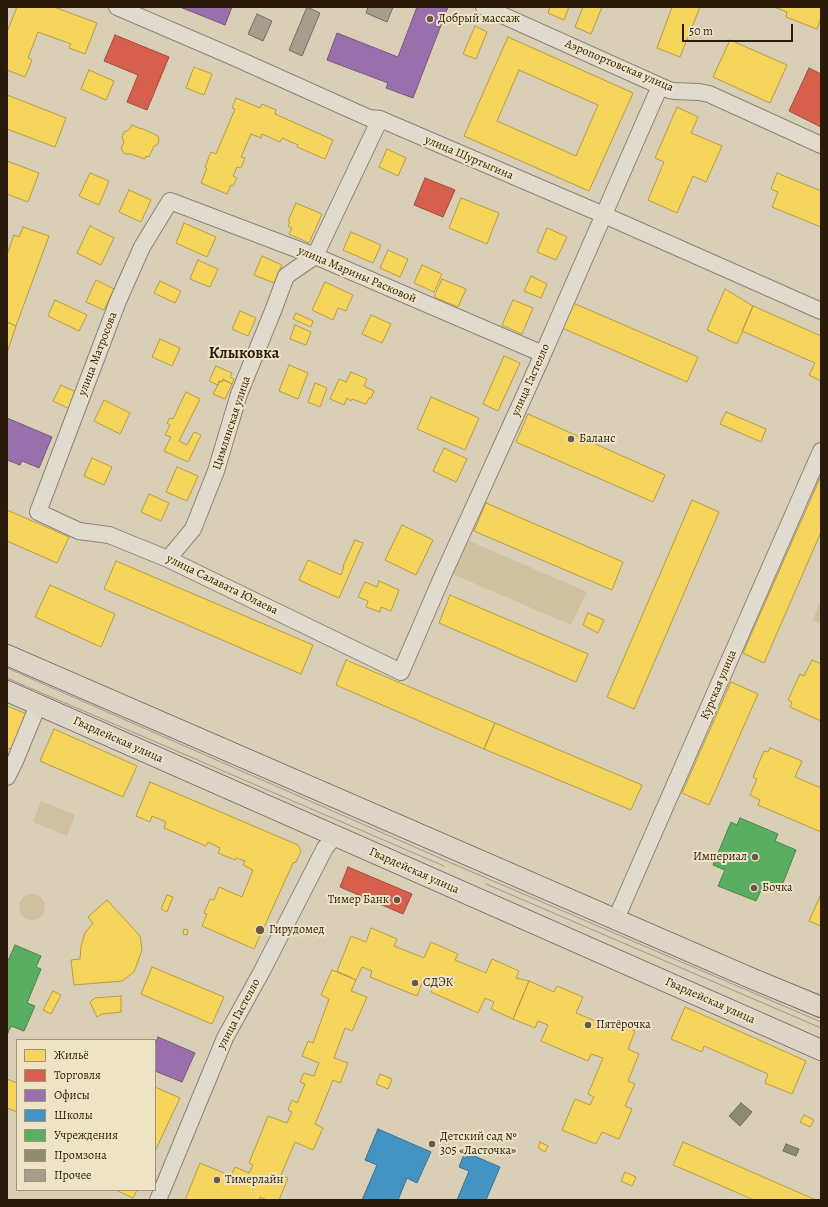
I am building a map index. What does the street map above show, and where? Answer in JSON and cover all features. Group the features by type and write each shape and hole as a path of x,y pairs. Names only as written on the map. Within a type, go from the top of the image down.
{"main road":[{"path":"7,654 753,979 821,1007"},
{"name":"Гвардейская улица","path":"7,691 821,1050"}],"street":[{"name":"улица Шуртыгина","path":"117,7 369,118 380,119 604,215 821,311"},
{"name":"Аэропортовская улица","path":"484,7 674,92 699,92 709,94 821,145"},
{"name":"улица Гастелло","path":"401,672 543,354 660,86"},
{"path":"315,256 380,119"},
{"name":"улица Марины Расковой","path":"170,201 315,256 543,354"},
{"name":"улица Матросова","path":"38,512 118,301 142,247 170,201"},
{"name":"Цимлянская улица","path":"168,559 193,529 216,471 239,394 286,276 315,256"},
{"name":"Курская улица","path":"616,919 821,450"},
{"name":"улица Салавата Юлаева","path":"38,512 78,531 109,535 168,559 401,672"},
{"path":"7,777 38,705"},
{"name":"улица Гастелло","path":"158,1200 225,1038 262,971 325,848 335,836"}],"shaded area":[{"path":"465,539 587,592 571,625 450,573"},
{"path":"821,599 821,624 813,620"},
{"path":"41,801 75,815 67,836 33,822"},
{"path":"32,894 41,898 45,907 41,916 32,920 23,916 19,907 23,898"}],"building: Жильё":[{"path":"17,7 54,7 97,23 85,54 69,48 71,44 38,32 28,58 32,60 25,77 7,70 7,32"},
{"path":"550,7 569,7 564,20 548,13"},
{"path":"583,7 602,7 591,34 575,27"},
{"path":"672,7 700,7 680,57 657,48"},
{"path":"774,7 821,7 821,17 817,29 786,17 787,12"},
{"path":"475,26 487,32 476,59 463,54"},
{"path":"508,37 633,93 589,191 464,136","holes":["519,70 598,105 576,156 497,121"]},
{"path":"730,40 787,65 770,103 713,77"},
{"path":"194,67 212,74 204,95 186,88"},
{"path":"89,70 114,81 106,100 81,89"},
{"path":"7,95 66,118 55,147 7,129"},
{"path":"236,98 260,108 262,104 276,110 275,114 333,140 325,159 297,147 298,145 282,138 280,142 262,134 261,138 251,134 241,157 245,158 241,168 237,167 233,176 237,178 233,186 231,185 227,194 201,183 211,152 216,154 235,109 232,108"},
{"path":"677,107 698,117 691,133 722,146 706,182 693,176 677,213 648,200 664,162 655,158"},
{"path":"132,125 158,136 159,141 157,145 154,146 149,157 146,156 145,159 131,154 125,154 121,149 124,142 122,137 124,132 129,130"},
{"path":"387,149 406,158 398,176 379,167"},
{"path":"7,161 39,173 28,202 7,194"},
{"path":"90,173 109,181 99,205 79,196"},
{"path":"777,173 821,191 821,227 772,207 778,192 771,189"},
{"path":"129,190 151,200 141,222 119,212"},
{"path":"461,198 499,213 487,244 449,228"},
{"path":"296,203 322,214 309,243 289,234 292,228 288,226 290,222 288,221"},
{"path":"184,223 216,237 207,257 176,243"},
{"path":"90,226 114,238 101,265 77,253"},
{"path":"23,227 49,236 16,326 7,322 7,255 14,235 19,237"},
{"path":"547,228 567,237 556,260 537,252"},
{"path":"351,232 381,245 373,263 343,250"},
{"path":"388,250 408,259 400,277 380,268"},
{"path":"262,256 282,265 274,283 254,275"},
{"path":"198,260 218,269 210,287 190,279"},
{"path":"422,265 442,274 434,292 414,283"},
{"path":"531,276 547,284 541,298 524,291"},
{"path":"442,279 466,289 458,307 434,297"},
{"path":"96,280 114,289 104,310 86,302"},
{"path":"160,281 181,291 175,303 154,293"},
{"path":"325,282 353,295 346,311 338,308 333,320 312,310"},
{"path":"725,289 753,306 737,344 707,330"},
{"path":"55,300 87,315 79,331 48,316"},
{"path":"513,300 533,308 522,334 502,325"},
{"path":"573,303 698,357 687,382 562,328"},
{"path":"753,306 821,336 821,381 809,375 815,363 742,331"},
{"path":"240,311 256,318 248,336 232,329"},
{"path":"296,313 313,321 311,327 293,319"},
{"path":"371,315 391,324 382,343 362,334"},
{"path":"7,322 16,326 7,353"},
{"path":"295,325 311,332 306,345 290,339"},
{"path":"160,339 180,348 172,366 152,357"},
{"path":"504,356 520,363 498,411 483,404"},
{"path":"289,365 308,373 298,399 279,391"},
{"path":"216,366 232,373 230,377 234,379 232,384 223,379 222,382 219,381 218,385 209,381"},
{"path":"351,372 367,379 364,386 374,391 366,404 352,399 351,401 347,398 344,405 330,399 339,379 346,382"},
{"path":"223,380 232,384 225,399 213,394 220,381 222,382"},
{"path":"315,383 327,388 320,407 308,402"},
{"path":"61,385 78,393 70,409 53,401"},
{"path":"186,392 200,399 179,441 187,445 194,432 201,435 188,462 164,451 171,437 165,435 170,425 167,423 170,418 173,419"},
{"path":"431,397 479,418 465,450 417,429"},
{"path":"104,400 130,413 120,434 94,421"},
{"path":"726,412 766,429 761,442 720,424"},
{"path":"528,414 665,475 653,502 516,442"},
{"path":"444,448 467,459 456,482 433,471"},
{"path":"92,458 112,467 104,485 84,476"},
{"path":"177,467 198,476 187,501 166,492"},
{"path":"821,476 821,532 764,663 743,653"},
{"path":"149,494 169,503 161,521 141,512"},
{"path":"692,500 719,512 634,709 607,697"},
{"path":"486,503 623,562 612,590 474,531"},
{"path":"7,510 69,537 57,563 7,541"},
{"path":"402,525 433,540 416,575 385,560"},
{"path":"355,540 363,543 339,598 299,580 308,560 341,575 343,566"},
{"path":"116,561 313,645 301,674 104,589"},
{"path":"379,581 399,590 391,611 381,607 380,612 366,607 368,601 358,597 365,582 377,587"},
{"path":"50,585 115,614 101,647 35,617"},
{"path":"450,595 588,654 576,682 439,623"},
{"path":"588,613 604,620 598,633 583,625"},
{"path":"346,660 495,723 484,749 336,685"},
{"path":"812,660 821,664 821,721 790,707 792,702 788,700 800,674 804,676"},
{"path":"731,682 758,694 709,805 682,793"},
{"path":"7,706 29,715 14,750 7,748"},
{"path":"495,723 642,785 631,810 484,749"},
{"path":"54,729 137,766 123,797 40,761"},
{"path":"770,748 802,761 795,777 821,788 821,832 758,805 760,800 750,795 757,779 753,777 764,751 768,752"},
{"path":"150,782 298,845 301,851 296,862 293,863 254,949 202,926 207,914 204,913 210,899 214,900 219,887 242,897 253,870 243,865 245,861 236,858 235,860 218,853 220,848 208,842 206,846 164,828 166,822 152,816 150,822 136,816"},
{"path":"821,894 821,926 809,921"},
{"path":"167,895 173,897 167,912 161,909"},
{"path":"107,900 140,936 142,950 134,972 122,981 74,985 71,960 80,959 81,946 85,933 93,923 88,917"},
{"path":"371,928 397,939 394,946 424,958 431,942 458,954 455,960 486,973 492,959 519,971 516,978 529,981 513,1019 491,1009 494,1002 485,998 478,1013 431,992 435,982 424,978 417,996 370,977 372,971 362,967 356,980 337,971 351,936 366,942"},
{"path":"184,929 188,930 187,935 183,934"},
{"path":"152,967 224,997 212,1024 141,994"},
{"path":"332,970 356,980 351,991 367,997 352,1031 345,1028 334,1058 348,1063 340,1083 333,1080 315,1124 323,1128 313,1150 295,1142 281,1175 288,1178 279,1200 267,1200 260,1197 259,1200 185,1200 200,1163 231,1176 235,1167 249,1173 253,1165 249,1163 268,1116 287,1123 292,1112 288,1110 292,1100 297,1103 305,1084 300,1082 304,1073 314,1076 319,1063 302,1056 308,1041 313,1043 329,999 321,995"},
{"path":"529,981 554,992 557,986 583,997 576,1013 610,1027 612,1021 635,1031 628,1049 639,1054 628,1081 635,1084 625,1106 632,1109 619,1139 602,1132 596,1144 562,1130 575,1099 590,1105 594,1097 588,1094 603,1058 591,1054 588,1061 541,1041 548,1025 538,1021 535,1028 513,1019"},
{"path":"53,991 61,995 51,1014 43,1010"},
{"path":"121,996 121,1012 102,1014 97,1017 90,1002 95,998"},
{"path":"685,1007 806,1061 792,1094 765,1083 768,1074 704,1046 702,1052 671,1039"},
{"path":"380,1074 392,1079 388,1089 376,1084"},
{"path":"7,1079 16,1083 16,1112 7,1108"},
{"path":"156,1087 180,1098 156,1149"},
{"path":"804,1115 814,1120 810,1127 800,1122"},
{"path":"540,1142 548,1146 545,1152 538,1148"},
{"path":"683,1142 816,1200 754,1200 673,1165"},
{"path":"625,1172 636,1177 632,1186 621,1181"},
{"path":"118,1191 136,1191 133,1198"}],"building: Торговля":[{"path":"115,35 169,57 147,110 127,102 138,75 104,61"},
{"path":"809,68 821,74 821,127 789,111"},
{"path":"425,178 455,190 443,217 414,205"},
{"path":"348,867 412,894 403,914 340,887"}],"building: Офисы":[{"path":"180,7 232,7 225,25"},
{"path":"417,7 448,7 413,98 386,88 388,83 327,60 337,33 398,57"},
{"path":"7,418 52,437 39,468 22,461 20,465 7,460"},
{"path":"158,1037 195,1053 182,1082 156,1071 156,1042"}],"building: Школы":[{"path":"378,1129 431,1152 417,1183 407,1178 398,1200 362,1200 377,1165 365,1160"},
{"path":"465,1152 500,1167 486,1200 457,1200 469,1171 459,1167"}],"building: Учреждения":[{"name":"Империал","path":"740,818 778,834 775,841 796,850 779,893 763,886 756,901 718,886 725,870 713,865 731,822 737,825"},
{"path":"15,945 41,956 36,967 41,969 27,1003 35,1006 24,1031 11,1026 7,1035 7,963"}],"building: Промзона":[{"path":"741,1103 752,1112 740,1126 729,1116"},
{"path":"786,1144 799,1149 796,1156 783,1151"}],"building: Прочее":[{"path":"307,7 320,13 302,56 289,50"},
{"path":"368,7 393,7 387,22 366,13"},
{"path":"257,14 272,21 263,41 248,34"}],"tram line":[{"path":"7,668 442,859 821,1022"},
{"path":"7,678 444,866"},
{"path":"486,884 821,1028"}],"place":[{"name":"Добрый массаж","path":"430,19"},
{"name":"Баланс","path":"571,439"},
{"name":"Империал","path":"755,857"},
{"name":"Бочка","path":"754,888"},
{"name":"Тимер Банк","path":"397,900"},
{"name":"Гирудомед","path":"260,930"},
{"name":"СДЭК","path":"415,983"},
{"name":"Пятёрочка","path":"588,1025"},
{"name":"Детский сад № 305 «Ласточка»","path":"432,1144"},
{"name":"Тимерлайн","path":"217,1180"}],"district":[{"name":"Клыковка","path":"244,354"}]}
